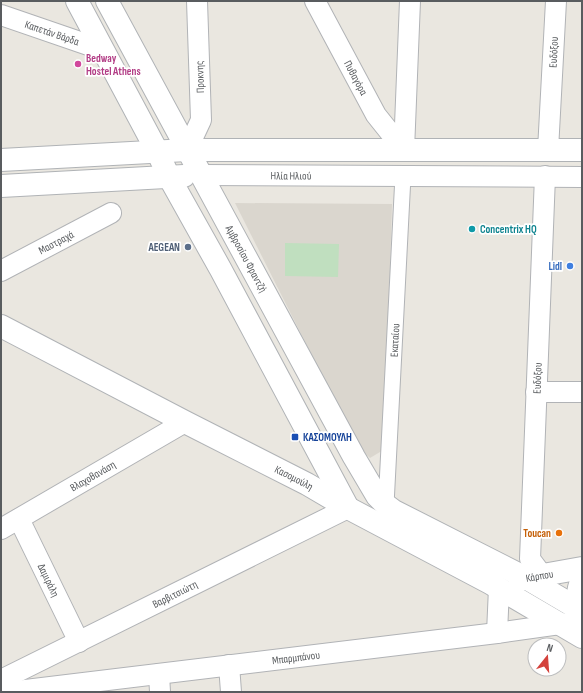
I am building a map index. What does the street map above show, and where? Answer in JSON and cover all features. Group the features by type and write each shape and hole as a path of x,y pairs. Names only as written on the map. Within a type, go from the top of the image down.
{"main road":[{"path":"77,1 348,508"},
{"name":"Αμβροσίου Φραντζή","path":"107,1 354,457 377,496 390,508"},
{"path":"1,160 187,150 582,150"},
{"name":"Ηλία Ηλιού","path":"1,186 201,175"},
{"name":"Κασομούλη","path":"1,326 307,484 348,508 498,588 582,637"},
{"path":"390,508 534,577 581,615"},
{"name":"Κάρπου","path":"498,588 534,577 582,568"},
{"path":"581,615 578,593 582,579"}],"street":[{"name":"Προκνης","path":"187,150 201,120 197,1"},
{"name":"Πυθαγόρα","path":"315,1 376,115 404,150"},
{"path":"404,150 410,1"},
{"name":"Ευδόξου","path":"548,150 556,1"},
{"name":"Καπετάν Βάρδα","path":"2,20 103,50"},
{"name":"Ηλία Ηλιού","path":"201,175 582,177"},
{"name":"Εκαταίου","path":"390,508 403,176"},
{"name":"Ευδόξου","path":"534,577 530,559 545,176"},
{"name":"Μαστραχά","path":"1,271 111,213"},
{"path":"536,392 582,392"},
{"name":"Βλαχοθανάση","path":"1,529 185,422"},
{"name":"Βαρβιτσιώτη","path":"1,680 348,508"},
{"name":"Δαμιράλη","path":"19,519 79,642"},
{"path":"497,633 498,588"},
{"name":"Μπαρμπάνου","path":"9,692 159,683 229,665 497,633 560,624 581,615"},
{"path":"229,665 231,692"}],"shaded area":[{"path":"235,203 392,204 385,449 370,458 358,447"}],"green space":[{"path":"285,243 339,244 338,277 285,276"}],"place":[{"name":"Bedway Hostel Athens","path":"78,64"},
{"name":"Concentrix HQ","path":"472,229"},
{"name":"AEGEAN","path":"188,247"},
{"name":"Lidl","path":"570,266"},
{"name":"ΚΑΣΟΜΟΥΛΗ","path":"295,437"},
{"name":"Toucan","path":"559,533"}]}
